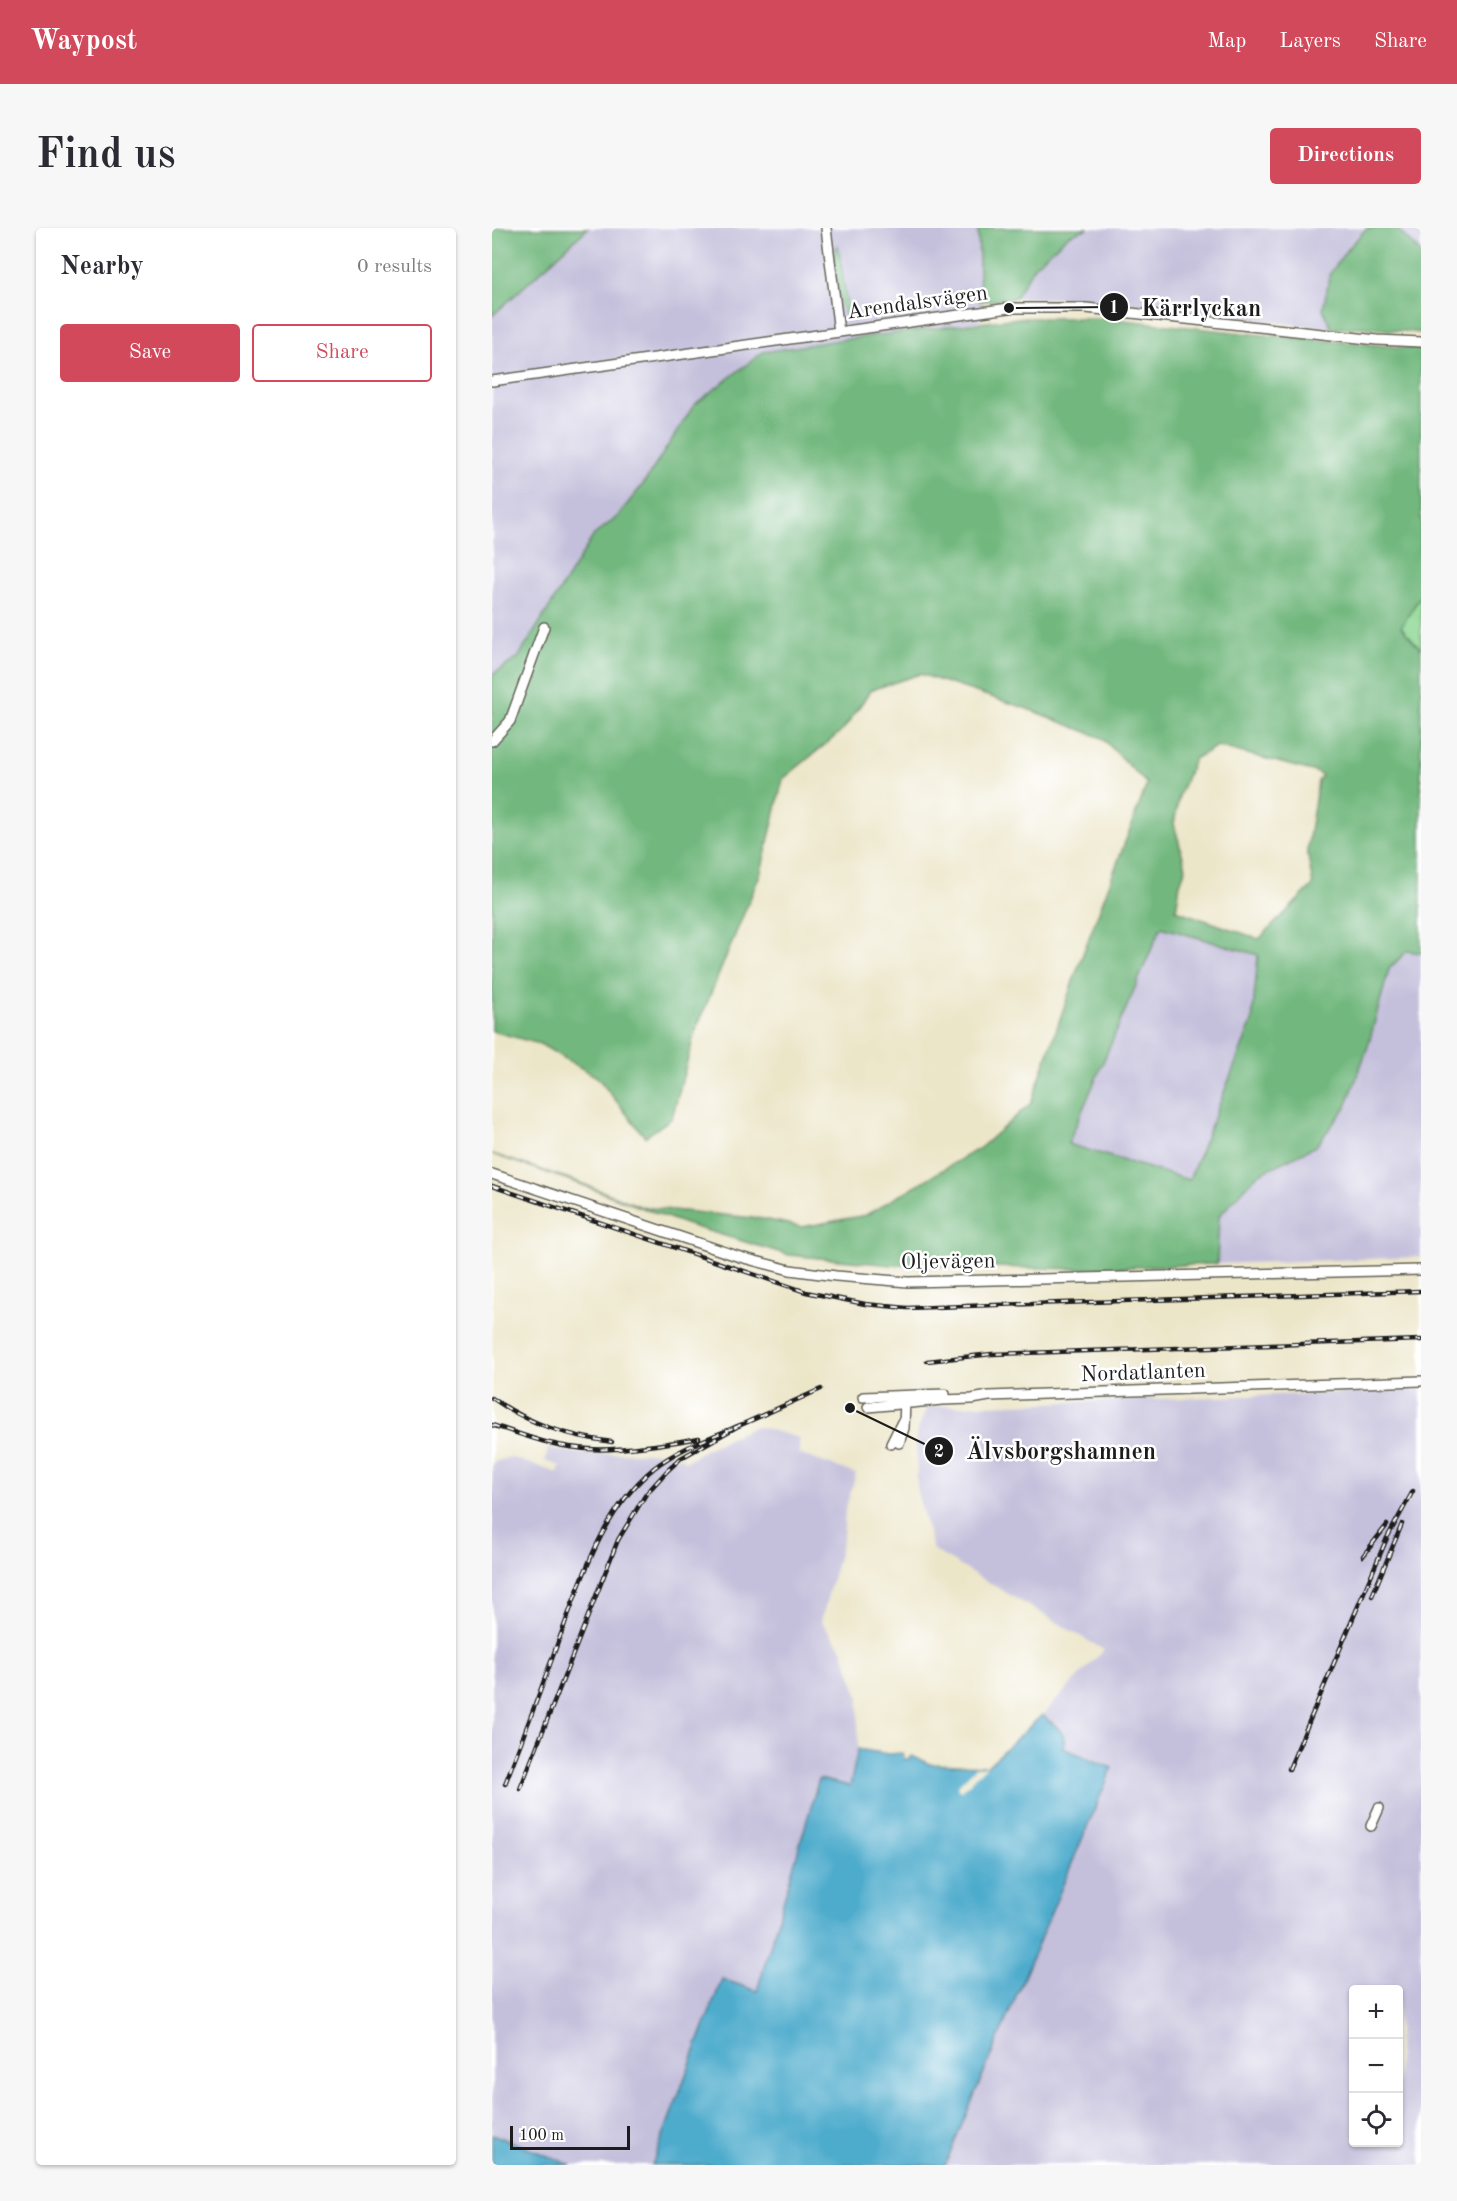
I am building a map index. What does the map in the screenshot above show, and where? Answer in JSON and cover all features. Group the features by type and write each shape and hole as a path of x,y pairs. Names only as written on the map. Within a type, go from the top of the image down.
{"street":[{"path":"826,228 839,332"},
{"name":"Arendalsvägen","path":"492,381 1009,308 1061,307 1377,340 1421,342"},
{"path":"492,741 510,721 544,627"},
{"name":"Oljevägen","path":"492,1174 740,1257 790,1270 836,1276 908,1282 1421,1270"},
{"name":"Nordatlanten","path":"868,1407 906,1400 972,1399 989,1396 1421,1381"},
{"path":"863,1398 906,1400 905,1418 895,1444"},
{"path":"1371,1826 1379,1808"}],"shaded area":[{"path":"588,228 978,228 981,321 763,352 694,405 644,483 617,517 594,535 518,658 492,675 492,316"},
{"path":"1089,228 1367,228 1323,309 1332,329 1131,304 1051,298 1015,298 1034,266 1069,235"},
{"path":"1396,228 1421,228 1421,253"},
{"path":"1161,927 1258,954 1252,1022 1189,1180 1068,1145"},
{"path":"1407,951 1421,953 1421,1257 1217,1264 1219,1216 1258,1174 1316,1146 1346,1107 1368,1046 1389,969"},
{"path":"1421,1390 1421,2165 945,2165 1112,1768 1063,1748 1063,1731 1042,1715 1104,1650 933,1550 917,1492 916,1434 927,1407"},
{"path":"756,1426 799,1438 799,1454 856,1474 845,1511 843,1538 821,1621 842,1649 859,1698 858,1749 850,1787 819,1780 757,1992 722,1979 652,2165 571,2165 492,2134 492,1467 494,1462 510,1457 558,1473 560,1466 545,1461 548,1448 581,1454 671,1452 676,1459 680,1456 685,1462 704,1450"}],"green space":[{"path":"492,228 588,228 492,316"},
{"path":"978,228 1089,228 1069,235 1034,266 1015,298 980,302"},
{"path":"1367,228 1396,228 1421,253 1421,333 1360,327 1332,329 1323,309 1330,274 1345,252"},
{"path":"838,246 847,317 842,308 834,254"},
{"path":"1018,318 1105,318 1421,349 1421,595 1401,627 1421,649 1421,953 1407,951 1389,969 1368,1046 1346,1107 1316,1146 1258,1174 1219,1216 1217,1264 1079,1269 891,1265 789,1255 685,1224 575,1182 492,1154 575,1181 642,1207 764,1219 802,1227 866,1215 980,1148 1031,1103 1078,967 1147,784 1102,738 1025,708 920,674 871,690 843,730 783,779 761,872 695,1032 672,1118 645,1137 597,1077 540,1044 492,1031 492,675 518,658 594,535 617,517 644,483 694,405 763,352 839,340","holes":["1217,746 1316,772 1322,776 1318,781 1307,850 1313,885 1259,939 1176,910 1180,884 1186,868 1174,824 1179,796 1194,759","1161,927 1258,955 1252,1022 1189,1180 1068,1144"]},
{"path":"1421,595 1421,649 1401,627"}],"water":[{"path":"1042,1715 1062,1733 1063,1748 1112,1768 945,2165 652,2165 722,1979 757,1991 819,1779 850,1786 858,1749 888,1754 903,1753 904,1759 912,1756 930,1764 987,1766"},
{"path":"492,2134 571,2165 492,2165"}],"pier":[{"path":"987,1766 961,1791 957,1786 976,1767"}],"railway":[{"path":"492,1186 806,1292 865,1304 907,1308 1421,1291"},
{"path":"927,1361 992,1354 1421,1340"},
{"path":"734,1428 821,1389"},
{"path":"492,1398 520,1415 549,1428 612,1442"},
{"path":"492,1425 545,1442 591,1449 638,1447 699,1438"},
{"path":"505,1784 585,1571 595,1548 620,1505 636,1486 664,1461 740,1425 681,1458 667,1471 646,1494 618,1540 520,1789"},
{"path":"1289,1769 1387,1538 1413,1491"},
{"path":"1372,1596 1402,1524"},
{"path":"1363,1556 1387,1525"}],"place":[{"name":"Kärrlyckan","path":"1009,308"},
{"name":"Älvsborgshamnen","path":"850,1408"}]}
